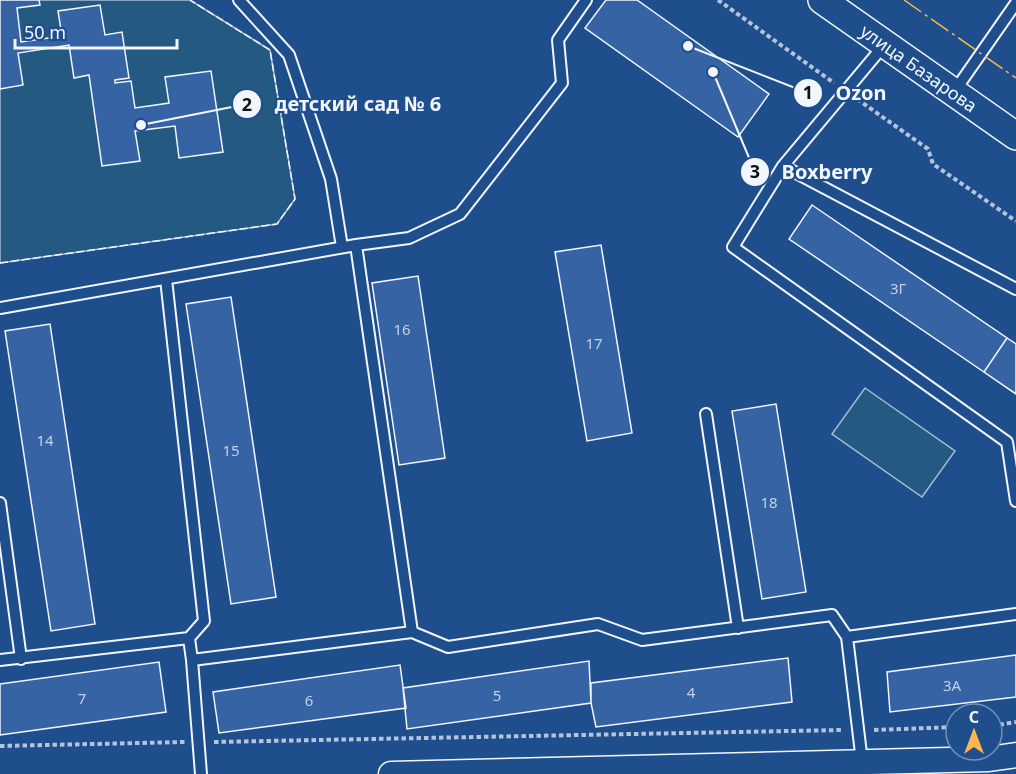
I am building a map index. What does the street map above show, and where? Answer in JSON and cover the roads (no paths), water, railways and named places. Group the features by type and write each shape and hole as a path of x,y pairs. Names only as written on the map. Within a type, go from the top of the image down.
{"main road":[{"name":"улица Базарова","path":"822,0 1016,136"}],"street":[{"path":"391,774 811,769 862,762 989,759 1016,755"}],"lane":[{"path":"239,0 290,56 331,179 342,248"},
{"path":"0,308 356,245 409,238 460,214 562,83 558,40 586,0"},
{"path":"954,92 1016,3"},
{"path":"885,44 783,166 732,248 1007,442 1016,501"},
{"path":"783,166 1016,289"},
{"path":"356,245 412,632"},
{"path":"0,660 189,638 204,621 166,279"},
{"path":"706,414 738,628"},
{"path":"0,503 21,659"},
{"path":"847,637 1016,614"},
{"path":"192,660 412,632 448,647 598,624 642,640 832,615 847,637 862,762"},
{"path":"189,638 201,774"}],"place":[{"name":"Ozon","path":"688,46"},
{"name":"Boxberry","path":"713,72"},
{"name":"детский сад № 6","path":"141,125"}]}
